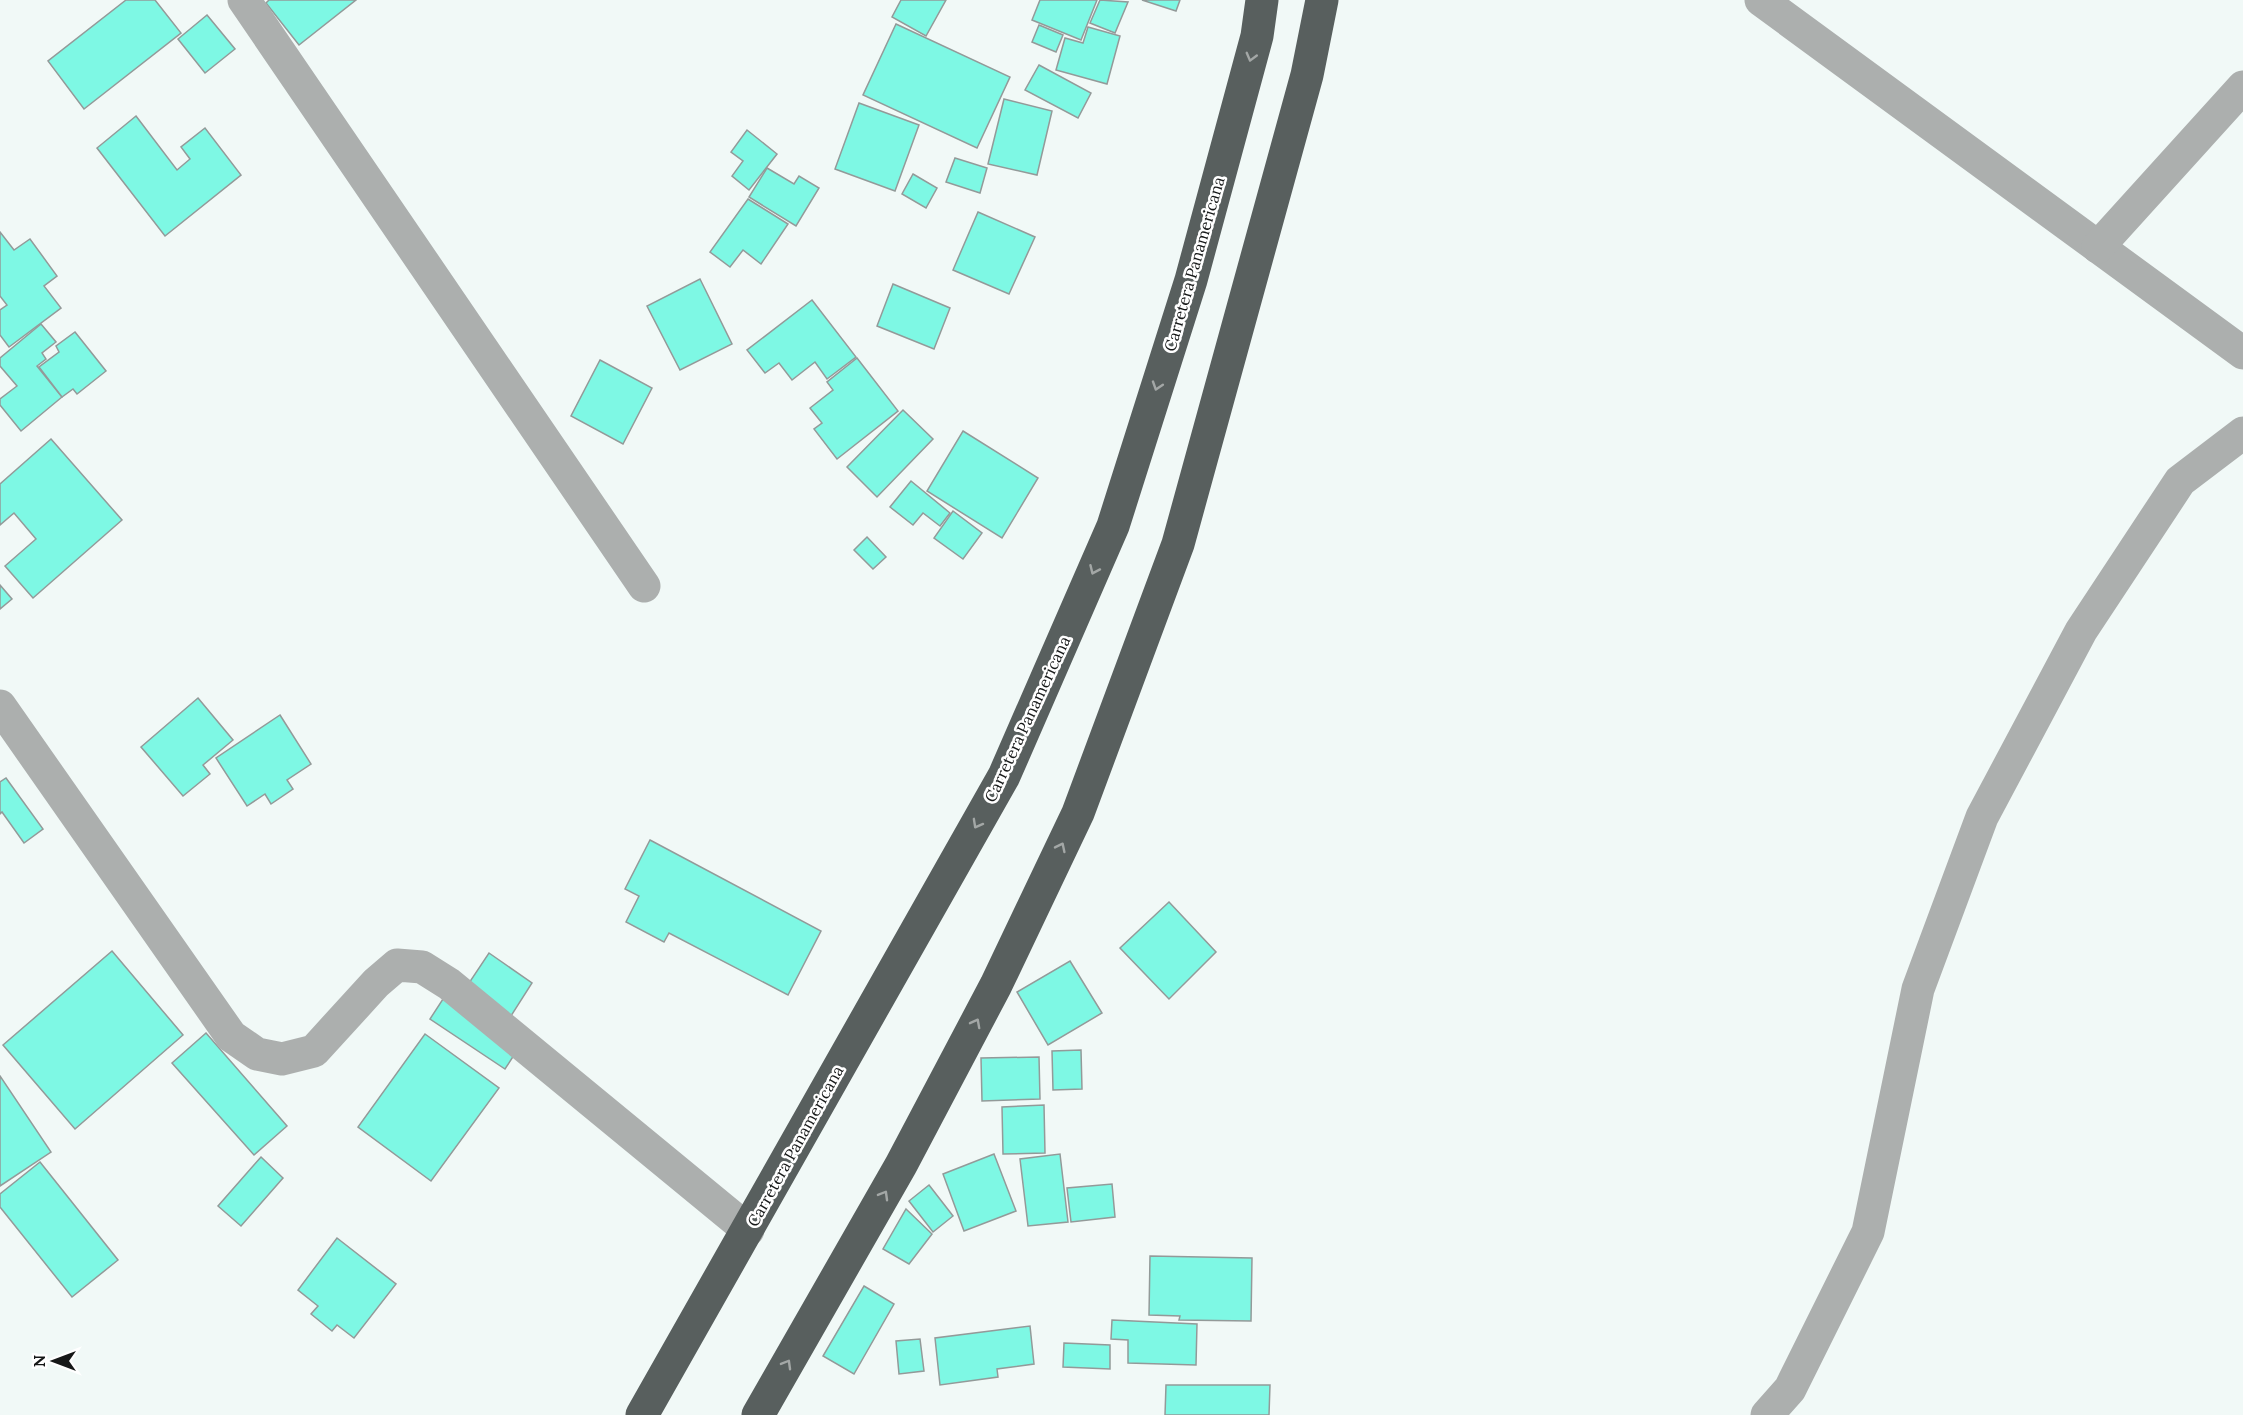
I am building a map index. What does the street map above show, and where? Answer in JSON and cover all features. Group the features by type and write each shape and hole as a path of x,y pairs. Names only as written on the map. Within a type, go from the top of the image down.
{"highway":[{"name":"Carretera Panamericana","path":"642,1415 1004,776 1113,526 1191,280 1257,36 1262,0"},
{"path":"759,1415 901,1165 996,985 1078,813 1178,544 1307,75 1322,0"}],"street":[{"path":"244,0 644,586"},
{"path":"1761,0 2243,353"},
{"path":"2098,247 2243,87"},
{"path":"1767,1415 1790,1389 1868,1232 1918,989 1982,817 2081,631 2180,481 2243,433"},
{"path":"0,706 231,1036 257,1054 282,1059 314,1051 376,983 397,965 422,967 449,984 748,1230"}],"building":[{"path":"126,0 155,0 181,33 84,109 48,61"},
{"path":"269,0 356,0 299,45 266,3"},
{"path":"901,0 946,0 926,36 892,17"},
{"path":"1040,0 1097,0 1081,40 1032,20"},
{"path":"1100,0 1128,2 1115,33 1090,23"},
{"path":"1142,0 1180,0 1176,11"},
{"path":"207,15 235,49 205,73 178,39"},
{"path":"896,24 1010,77 977,148 863,95"},
{"path":"1039,25 1063,35 1056,52 1032,42"},
{"path":"1088,27 1120,36 1107,84 1056,70 1065,38 1083,43"},
{"path":"1039,65 1091,93 1078,118 1025,90"},
{"path":"1004,99 1052,111 1037,175 988,164"},
{"path":"859,103 919,125 895,191 835,169"},
{"path":"136,116 177,170 190,159 181,147 205,128 241,175 165,236 97,148"},
{"path":"747,130 777,154 749,190 732,176 743,161 731,152"},
{"path":"955,158 987,168 980,193 946,182"},
{"path":"767,168 794,184 799,176 819,188 796,226 749,197"},
{"path":"913,174 937,188 926,208 902,194"},
{"path":"748,199 788,224 761,264 743,250 730,267 710,252"},
{"path":"978,212 1035,237 1009,294 953,270"},
{"path":"0,232 14,250 30,239 57,276 44,286 61,308 9,347 0,335 0,310 7,305 0,296"},
{"path":"700,279 732,344 680,370 647,306"},
{"path":"893,284 950,308 934,349 877,326"},
{"path":"812,300 856,357 827,379 815,362 792,380 779,363 765,373 747,350"},
{"path":"41,324 56,342 42,353 46,359 37,366 62,397 21,431 0,405 0,399 17,386 0,366 0,358"},
{"path":"75,332 106,371 77,394 73,389 62,397 39,367 59,352 56,346"},
{"path":"857,358 898,411 837,459 814,429 822,423 810,408 833,390 827,382"},
{"path":"600,360 652,388 623,444 571,416"},
{"path":"903,410 933,439 877,497 847,467"},
{"path":"963,431 1038,478 1002,538 927,491"},
{"path":"51,439 122,520 33,598 5,566 36,539 14,513 0,525 0,484"},
{"path":"911,481 950,513 940,526 923,513 913,525 890,507"},
{"path":"953,511 982,533 963,559 934,538"},
{"path":"867,537 886,557 873,569 854,550"},
{"path":"0,585 12,599 0,609"},
{"path":"198,698 233,740 203,765 210,774 183,796 141,747"},
{"path":"280,715 311,764 287,780 293,789 271,804 265,794 247,806 216,758"},
{"path":"6,778 43,829 24,843 2,812 0,814 0,782"},
{"path":"650,840 821,931 788,995 669,933 664,942 626,922 639,896 625,889"},
{"path":"1169,902 1216,952 1169,999 1120,948"},
{"path":"112,951 183,1035 75,1129 3,1045"},
{"path":"489,953 532,983 509,1019 465,989"},
{"path":"1070,961 1102,1013 1048,1045 1017,992"},
{"path":"443,999 518,1049 505,1069 430,1019"},
{"path":"206,1033 287,1126 254,1155 172,1063"},
{"path":"425,1034 499,1088 431,1181 358,1127"},
{"path":"1081,1050 1082,1089 1053,1090 1052,1051"},
{"path":"1039,1057 1040,1099 982,1101 981,1058"},
{"path":"0,1076 51,1152 0,1186"},
{"path":"1044,1105 1045,1153 1003,1154 1002,1107"},
{"path":"994,1154 1016,1211 964,1231 943,1174"},
{"path":"1060,1154 1068,1222 1028,1226 1020,1159"},
{"path":"261,1157 283,1178 241,1226 218,1206"},
{"path":"40,1162 118,1260 72,1297 0,1207 0,1194"},
{"path":"1112,1184 1115,1217 1071,1222 1067,1188"},
{"path":"929,1185 953,1216 933,1232 909,1201"},
{"path":"906,1209 932,1234 909,1264 883,1249"},
{"path":"337,1238 396,1284 354,1338 337,1325 332,1331 311,1314 318,1306 298,1290"},
{"path":"1150,1256 1252,1258 1251,1321 1179,1320 1180,1316 1149,1315"},
{"path":"864,1286 894,1304 854,1374 823,1356"},
{"path":"1112,1320 1197,1324 1196,1365 1128,1363 1128,1340 1111,1339"},
{"path":"1030,1326 1034,1364 997,1369 998,1377 940,1385 935,1338"},
{"path":"920,1339 924,1371 899,1374 896,1341"},
{"path":"1064,1343 1110,1345 1110,1369 1063,1367"},
{"path":"1166,1385 1270,1385 1269,1415 1165,1415"}]}
